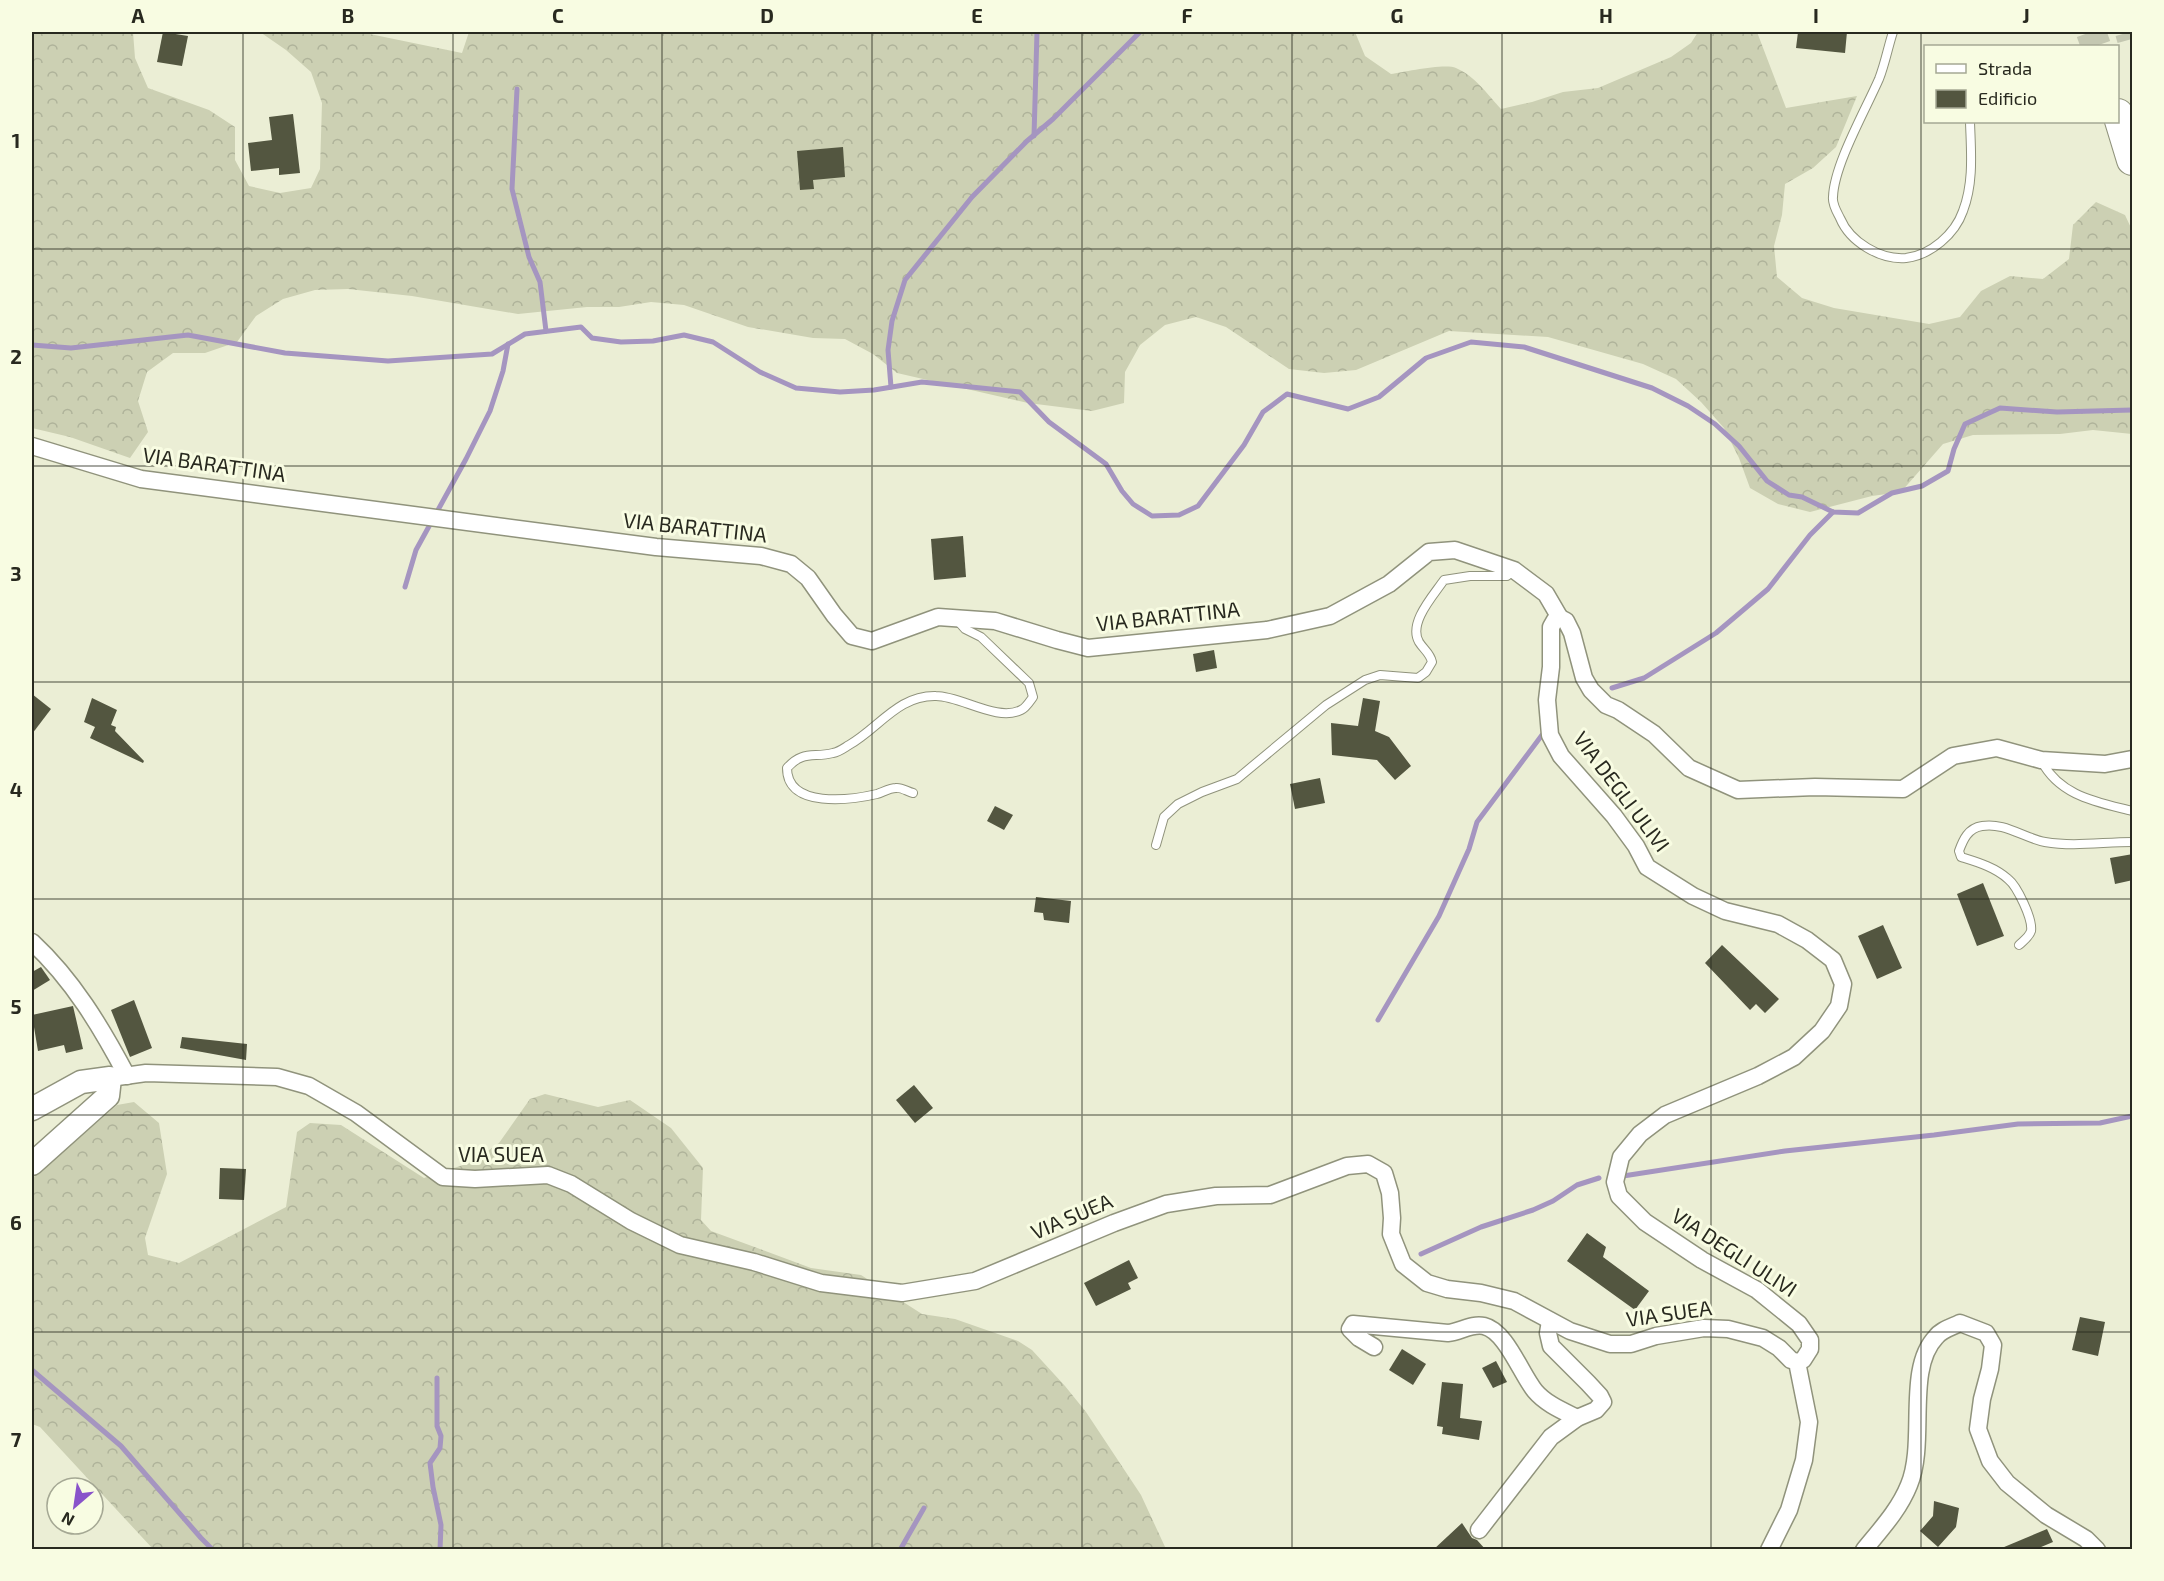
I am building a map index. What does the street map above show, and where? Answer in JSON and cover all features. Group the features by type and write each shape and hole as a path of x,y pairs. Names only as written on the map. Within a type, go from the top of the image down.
{"highway":[{"path":"2119,117 2133,160"}],"street":[{"name":"VIA BARATTINA","path":"32,446 141,479 656,547 761,556 791,564 808,578 852,636 872,641 938,617 995,621 1088,648 1267,630 1330,616 1389,584 1429,552 1455,550 1514,570 1546,594 1560,618"},
{"name":"VIA DEGLI ULIVI","path":"1797,1362 1803,1359 1810,1348 1810,1340 1800,1324 1757,1290 1702,1260 1645,1222 1619,1196 1615,1182 1621,1157 1640,1134 1665,1115 1758,1076 1794,1057 1822,1031 1839,1006 1843,984 1833,960 1807,940 1778,924 1725,911 1693,896 1647,867 1636,846 1614,816 1561,756 1550,735 1547,700 1551,667 1551,627 1555,620 1560,618 1566,621 1572,633 1584,678 1591,690 1606,705 1618,710 1654,734 1689,768 1738,790 1815,787 1903,789 1953,756 1997,748 2041,760 2105,764 2133,759"},
{"path":"32,942 81,996 105,1033 119,1077 108,1096 32,1164"},
{"name":"VIA SUEA","path":"119,1077 146,1073 277,1077 309,1086 356,1113 443,1177 475,1179 548,1175 571,1184 632,1221 680,1245 754,1262 821,1283 902,1293 975,1281 1114,1223 1166,1204 1216,1196 1270,1195 1347,1166 1368,1164 1384,1173 1390,1193 1391,1234 1403,1264 1427,1283 1447,1289 1482,1293 1514,1301 1570,1331 1610,1344 1631,1344 1656,1336 1704,1328 1728,1329 1763,1338 1779,1348 1791,1360 1797,1362"},
{"path":"32,1109 81,1082 119,1077"},
{"path":"1479,1530 1551,1437 1577,1418 1596,1410 1603,1402 1588,1383 1551,1346 1548,1332 1550,1321"},
{"path":"1864,1550 1894,1514 1910,1484 1917,1449 1919,1381 1925,1351 1937,1335 1960,1323 1986,1333 1993,1346 1978,1429 1990,1461 2007,1483 2046,1515 2086,1539 2097,1550"},
{"path":"1374,1347 1350,1329 1353,1324 1448,1333 1484,1326 1499,1336 1536,1392 1557,1408 1577,1418"},
{"path":"1769,1550 1789,1510 1804,1460 1809,1422 1797,1362"}],"lane":[{"path":"1893,32 1880,76 1835,179 1832,200 1841,222 1856,242 1884,255 1906,258 1929,250 1949,236 1963,213 1972,178 1970,123"},
{"path":"1156,845 1164,817 1178,804 1237,779 1326,705 1365,680 1380,675 1418,678 1426,672 1432,662 1430,655 1419,642 1415,630 1423,611 1444,580 1470,576 1507,576 1514,570"},
{"path":"913,793 897,788 845,800 817,798 796,790 787,779 787,768 793,761 804,755 834,753 861,738 900,704 919,697 938,695 1009,714 1023,710 1033,697 1029,683 981,637 965,629 955,618"},
{"path":"2041,760 2047,772 2068,790 2083,798 2133,812"},
{"path":"2019,945 2028,937 2031,925 2022,901 2011,881 2006,877 1984,865 1960,857 1959,851 1966,835 1976,827 1988,825 2027,835 2041,842 2073,846 2133,842"}],"green space":[{"path":"32,32 133,32 135,58 148,88 209,110 235,127 235,160 249,186 280,193 311,188 320,169 322,103 311,72 286,50 260,32 360,32 462,53 469,32 1355,32 1365,56 1391,74 1434,67 1456,68 1475,81 1501,109 1563,92 1598,88 1671,57 1691,43 1698,32 1757,32 1786,108 1857,96 1836,147 1813,168 1785,184 1782,215 1774,246 1777,277 1802,298 1834,308 1929,324 1960,317 1981,291 2010,276 2043,279 2069,259 2073,225 2096,202 2125,215 2132,230 2132,434 2093,430 2060,434 1973,435 1943,444 1901,492 1872,496 1810,512 1778,504 1750,488 1739,458 1724,428 1676,379 1643,364 1548,337 1449,331 1356,370 1324,373 1289,369 1226,327 1196,317 1165,325 1140,345 1125,372 1124,403 1092,411 1028,403 897,373 873,354 845,339 813,338 748,327 684,305 651,302 619,307 587,307 518,314 412,296 348,289 315,290 283,299 256,316 237,342 205,353 173,353 147,372 138,401 148,432 130,458 70,437 32,428"},
{"path":"545,1094 598,1107 630,1100 671,1128 703,1168 701,1220 711,1231 811,1268 861,1275 922,1314 955,1319 1018,1341 1032,1350 1086,1412 1141,1495 1166,1549 153,1549 105,1497 105,1476 85,1476 40,1427 32,1424 32,1179 117,1105 134,1102 159,1123 167,1174 145,1238 148,1255 179,1263 286,1207 297,1132 310,1123 341,1125 424,1178 472,1162 499,1143 530,1099"}],"building":[{"path":"163,32 188,36 182,66 157,62"},
{"path":"1798,32 1847,32 1845,53 1796,48"},
{"path":"293,114 300,173 279,175 279,168 251,171 248,143 272,140 269,117"},
{"path":"843,147 845,177 813,180 814,189 800,190 797,151"},
{"path":"963,536 966,577 934,580 931,539"},
{"path":"1214,650 1217,668 1196,672 1193,654"},
{"path":"32,694 51,709 32,734"},
{"path":"92,698 117,710 111,725 116,727 115,731 144,761 143,763 90,738 95,727 84,722"},
{"path":"1363,698 1380,701 1375,731 1389,737 1411,766 1395,780 1377,760 1332,755 1331,723 1358,726"},
{"path":"1320,778 1325,803 1295,809 1290,784"},
{"path":"995,806 1013,815 1004,830 987,821"},
{"path":"2133,854 2133,880 2115,884 2110,858"},
{"path":"1983,883 2004,936 1977,946 1957,894"},
{"path":"1036,897 1071,901 1069,923 1044,920 1043,913 1034,912"},
{"path":"1883,925 1902,968 1877,979 1858,936"},
{"path":"1722,945 1779,999 1765,1013 1756,1004 1750,1010 1705,963"},
{"path":"41,967 50,980 32,991 32,972"},
{"path":"134,1000 152,1048 130,1057 111,1010"},
{"path":"73,1006 83,1049 66,1053 64,1045 38,1051 32,1015"},
{"path":"182,1037 247,1044 246,1060 180,1048"},
{"path":"914,1085 933,1108 915,1123 896,1100"},
{"path":"220,1168 246,1169 244,1200 219,1199"},
{"path":"1587,1233 1606,1247 1603,1257 1649,1291 1635,1310 1567,1261"},
{"path":"1129,1260 1138,1278 1128,1283 1131,1289 1096,1306 1084,1283"},
{"path":"2080,1317 2105,1322 2098,1356 2072,1350"},
{"path":"1402,1349 1426,1364 1413,1385 1389,1370"},
{"path":"1496,1361 1507,1382 1493,1388 1482,1368"},
{"path":"1442,1382 1463,1384 1460,1418 1482,1421 1479,1440 1442,1434 1443,1427 1437,1426"},
{"path":"1934,1501 1959,1508 1956,1527 1938,1547 1920,1531 1933,1516"},
{"path":"1462,1523 1472,1538 1486,1550 1433,1550"},
{"path":"2047,1529 2053,1542 2034,1550 1997,1550"}],"waterway":[{"path":"1034,136 1037,32"},
{"path":"891,387 888,350 892,321 905,280 972,197 1140,32"},
{"path":"517,89 512,189 529,257 540,282 546,331"},
{"path":"32,345 71,348 188,335 285,353 388,361 492,354 525,334 581,327 592,338 621,342 653,341 684,335 713,342 760,372 796,388 840,392 874,390 922,382 1020,392 1049,422 1106,464 1122,491 1133,504 1152,516 1179,515 1198,506 1244,445 1263,412 1287,394 1348,409 1379,397 1426,358 1471,342 1524,347 1652,388 1688,406 1715,424 1739,446 1767,481 1789,495 1802,497 1833,512 1858,513 1892,493 1922,486 1948,471 1954,449 1965,424 2000,408 2057,412 2132,410"},
{"path":"405,587 416,550 490,411 503,371 508,344"},
{"path":"1612,688 1644,678 1716,633 1768,589 1810,535 1833,512"},
{"path":"1378,1020 1439,916 1469,849 1477,822 1542,735"},
{"path":"1623,1176 1785,1151 2018,1124 2100,1123 2132,1116"},
{"path":"1421,1254 1481,1227 1533,1210 1553,1201 1577,1185 1599,1178"},
{"path":"32,1370 121,1446 213,1550"},
{"path":"437,1378 437,1426 441,1436 440,1448 430,1463 441,1525 440,1550"},
{"path":"900,1550 924,1508"}],"tunnel":[{"path":"2091,32 2096,45"},
{"path":"2130,32 2132,39"}]}
